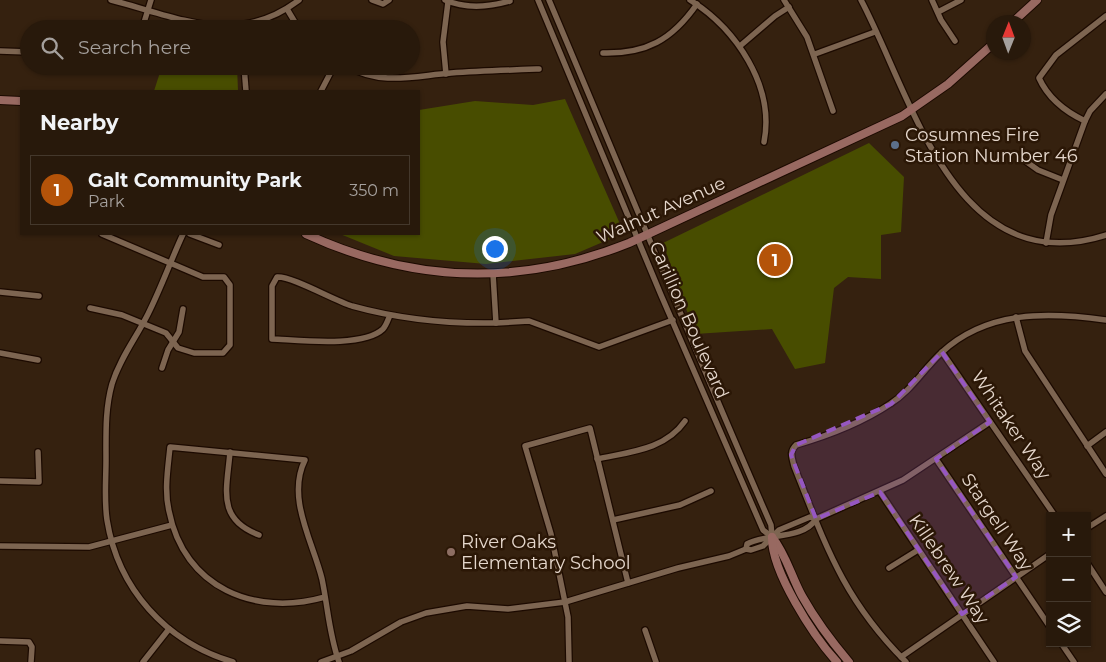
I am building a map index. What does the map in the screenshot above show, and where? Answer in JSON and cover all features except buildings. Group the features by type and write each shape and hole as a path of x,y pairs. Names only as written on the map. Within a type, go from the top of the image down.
{"street":[{"path":"111,0 179,20"},
{"path":"145,20 151,0"},
{"path":"261,20 287,9 299,0"},
{"path":"372,0 383,4 389,0"},
{"name":"Carillion Boulevard","path":"538,0 637,239 763,530 772,537 780,548 801,595 825,632 849,662"},
{"name":"Carillion Boulevard","path":"548,0 648,234 697,357 771,525 772,550 801,613 837,662"},
{"path":"690,0 722,25 740,46 762,98 766,127 764,142"},
{"path":"784,0 807,37 815,54 833,111"},
{"path":"861,0 934,155 973,204 986,216 1010,232 1046,243 1078,243 1106,236"},
{"path":"932,0 955,41"},
{"path":"938,12 961,0"},
{"path":"1021,15 1037,0"},
{"path":"446,74 443,42 447,1 476,6 489,6 510,1"},
{"path":"603,53 633,52 658,42 680,25 697,4"},
{"path":"740,46 775,16 789,7"},
{"path":"287,9 294,20"},
{"path":"1085,121 1062,107 1048,93 1039,78 1056,55 1106,16"},
{"path":"815,54 875,32"},
{"path":"0,51 20,52"},
{"name":"Walnut Avenue","path":"308,235 361,256 398,266 453,274 493,274 565,264 591,257 637,239 883,126 912,110 961,74 986,51"},
{"path":"368,75 399,80 446,74 539,69"},
{"path":"245,75 246,90"},
{"path":"322,90 329,75"},
{"path":"1046,243 1051,215 1062,180 1085,121 1090,111 1106,94"},
{"path":"0,100 20,100"},
{"path":"1024,160 1038,170 1062,180"},
{"path":"90,308 122,315 166,333 178,348 194,353 223,353 228,349 230,285 224,276 203,277 104,235"},
{"path":"183,235 143,324 120,364 109,398 106,424 105,501 112,542 122,570 146,608 168,629 192,646 218,660 233,662"},
{"path":"193,235 219,245"},
{"path":"493,274 496,323"},
{"path":"390,315 384,329 373,335 358,339 272,339 272,286 277,277 285,277 327,297 390,315 454,324 529,321 599,347 673,320"},
{"path":"0,292 38,296"},
{"path":"162,368 168,350 179,332 183,309"},
{"path":"906,662 871,624 847,588 826,548 794,466 791,455 792,449 796,445 873,414 891,404 905,392 942,352 959,339 994,322 1016,317 1054,314 1106,320"},
{"path":"1016,317 1025,351 1106,474"},
{"name":"Whitaker Way","path":"942,352 1052,512"},
{"path":"0,353 38,360"},
{"path":"598,459 656,445 674,434 685,421"},
{"path":"321,662 338,659 402,622 442,609 469,606 520,608 565,602 730,556 746,549 747,544 759,537 782,537 813,524 816,519 880,492 936,459 990,422"},
{"path":"569,662 570,630 565,602 551,534 525,446 590,428 628,583"},
{"path":"1087,446 1106,432"},
{"path":"325,597 300,603 278,605 256,602 235,595 212,581 195,565 182,546 172,525 166,488 170,447 305,460 300,469 301,511 319,570 325,597 329,630 338,659"},
{"path":"0,482 39,482 38,452"},
{"path":"230,452 227,494 228,510 240,526 259,535"},
{"name":"Stargell Way","path":"936,459 1046,621"},
{"path":"612,520 680,505 711,491"},
{"name":"Killebrew Way","path":"880,492 994,662"},
{"path":"1091,525 1106,516"},
{"path":"0,546 89,547 172,525"},
{"path":"889,568 918,550"},
{"path":"901,657 1046,557"},
{"path":"1091,569 1106,592"},
{"path":"143,662 168,629"},
{"path":"645,630 656,662"},
{"path":"0,641 29,642 32,647 31,662"},
{"path":"1064,647 1074,662"}],"highlighted area":[{"path":"942,352 990,422 936,459 1016,577 962,614 880,492 816,519 791,455 796,445 891,404"}],"shaded area":[{"path":"159,75 237,75 238,90 154,90"},
{"path":"565,99 624,233 575,254 486,264 394,256 342,235 420,235 420,110 475,101 533,105"},
{"path":"869,143 904,177 901,232 881,235 881,279 848,277 834,288 825,363 795,369 772,329 695,334 663,243"}],"place":[{"name":"Cosumnes Fire Station Number 46","path":"895,145"},
{"name":"Galt Community Park","path":"775,260"},
{"name":"River Oaks Elementary School","path":"451,552"}]}
